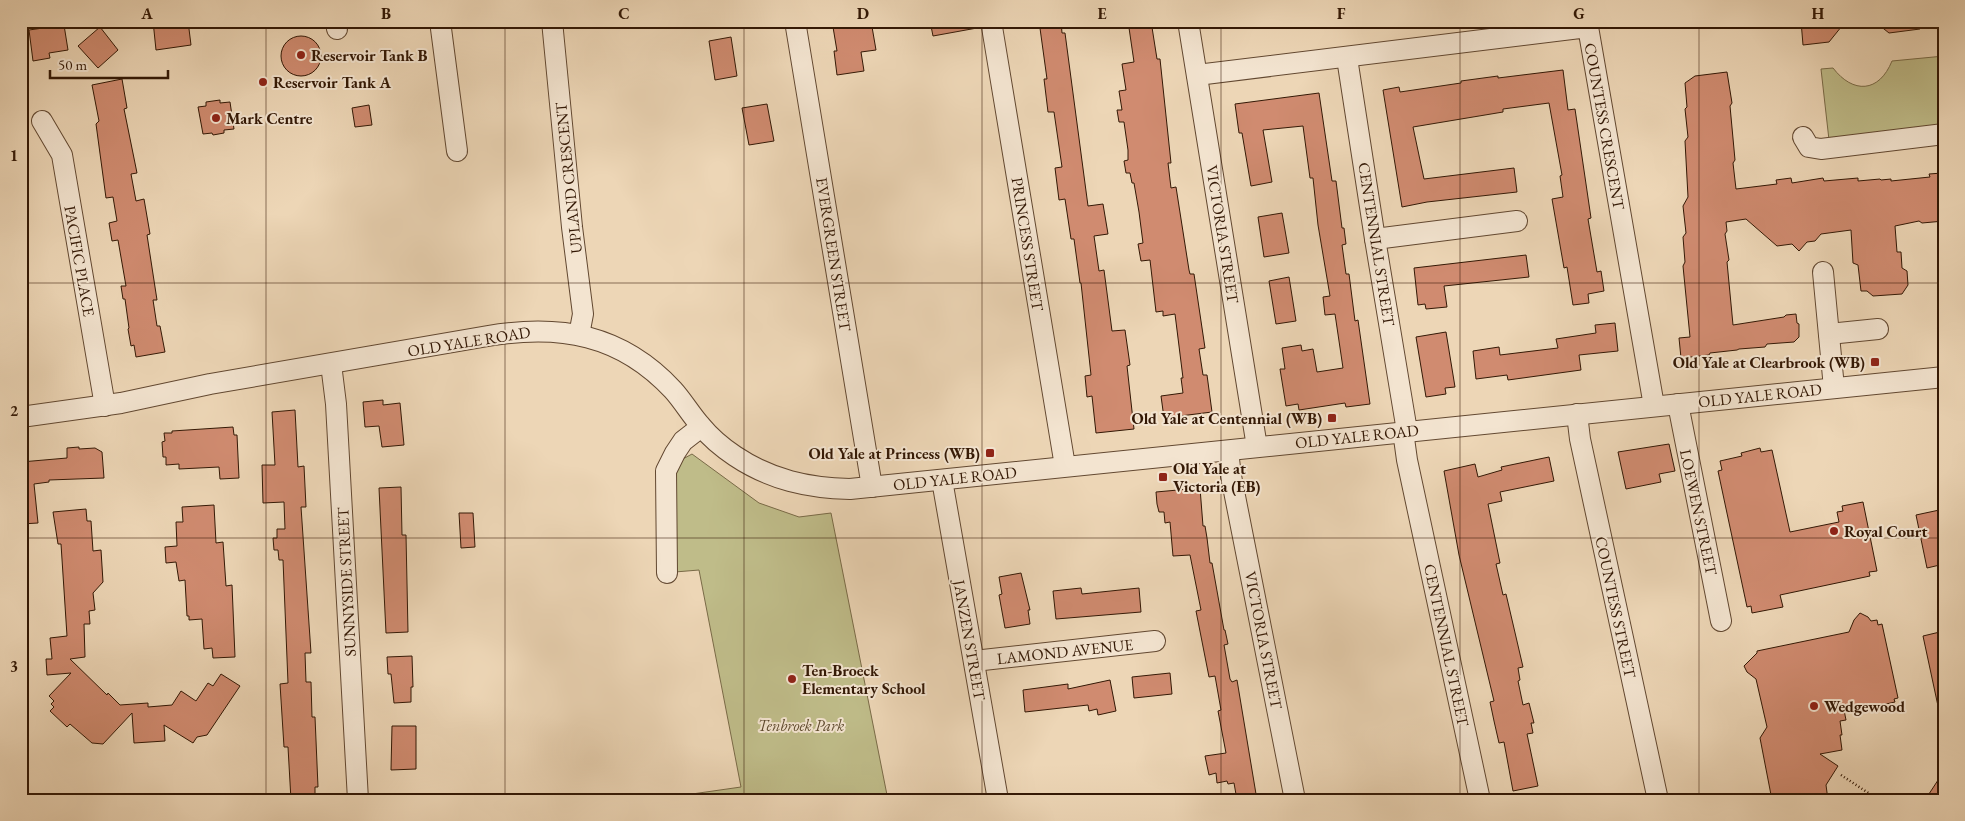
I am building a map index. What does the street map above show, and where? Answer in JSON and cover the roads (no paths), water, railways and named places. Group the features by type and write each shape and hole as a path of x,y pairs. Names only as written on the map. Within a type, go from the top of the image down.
{"street":[{"path":"440,21 457,150"},
{"name":"UPLAND CRESCENT","path":"552,21 572,227 583,314 579,335"},
{"name":"EVERGREEN STREET","path":"795,21 872,487"},
{"name":"PRINCESS STREET","path":"991,21 1065,466"},
{"name":"VICTORIA STREET","path":"1188,21 1257,447"},
{"name":"COUNTESS CRESCENT","path":"1197,76 1588,27 1654,406"},
{"name":"CENTENNIAL STREET","path":"1347,58 1410,470 1480,800"},
{"name":"PACIFIC PLACE","path":"42,121 62,155 105,406"},
{"path":"1803,137 1809,147 1821,149 1944,134"},
{"path":"1375,239 1517,221"},
{"path":"1823,272 1834,388"},
{"path":"1829,334 1878,329"},
{"name":"OLD YALE ROAD","path":"21,417 105,406 210,384 511,332 534,330 559,331 606,344 648,367 674,392 701,426 734,456 770,476 791,483 813,487 850,489 1944,377"},
{"name":"SUNNYSIDE STREET","path":"330,364 336,404 358,800"},
{"name":"LOEWEN STREET","path":"1678,404 1721,621"},
{"name":"COUNTESS STREET","path":"1577,414 1584,458 1658,800"},
{"path":"667,573 666,471 683,441 701,426"},
{"name":"VICTORIA STREET","path":"1228,450 1231,476 1295,800"},
{"name":"JANZEN STREET","path":"942,480 998,800"},
{"name":"LAMOND AVENUE","path":"974,661 1155,641"}],"place":[{"name":"Reservoir Tank B","path":"301,55"},
{"name":"Reservoir Tank A","path":"263,82"},
{"name":"Mark Centre","path":"216,118"},
{"name":"Old Yale at Clearbrook (WB)","path":"1875,362"},
{"name":"Old Yale at Centennial (WB)","path":"1332,418"},
{"name":"Old Yale at Princess (WB)","path":"990,453"},
{"name":"Old Yale at Victoria (EB)","path":"1163,477"},
{"name":"Royal Court","path":"1834,531"},
{"name":"Ten-Broeck Elementary School","path":"792,679"},
{"name":"Wedgewood","path":"1814,706"}],"park label":[{"name":"Tenbroek Park","path":"801,725"}]}
